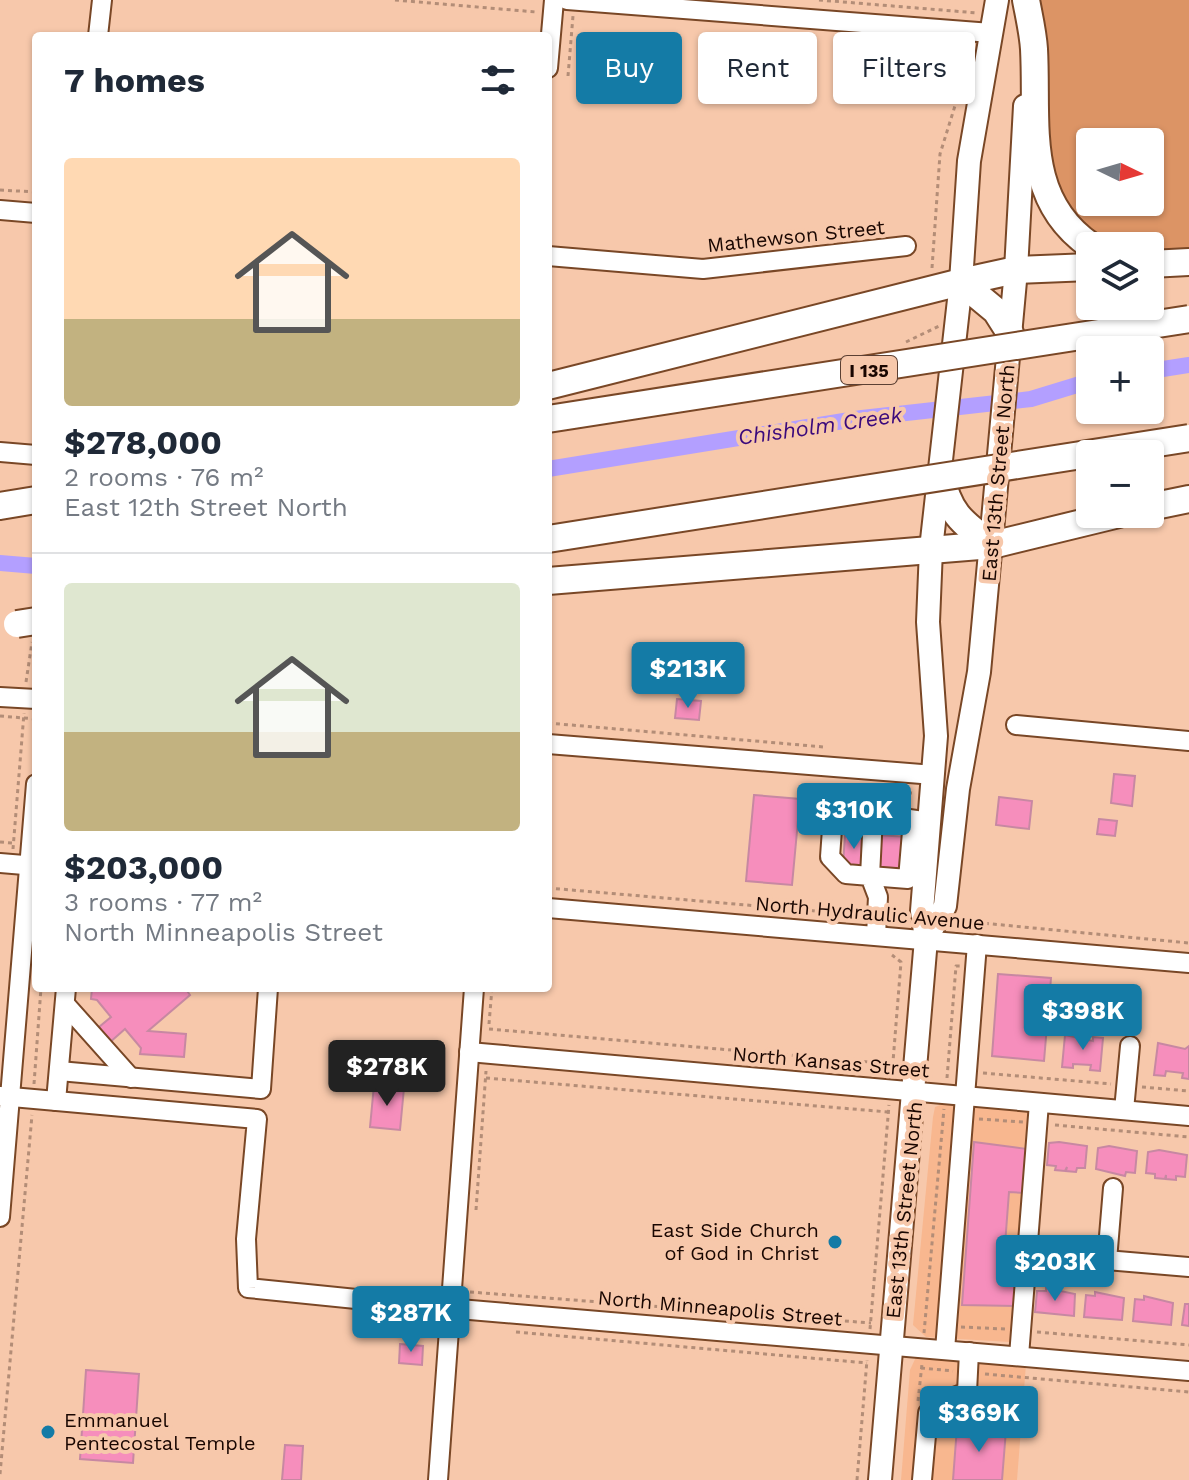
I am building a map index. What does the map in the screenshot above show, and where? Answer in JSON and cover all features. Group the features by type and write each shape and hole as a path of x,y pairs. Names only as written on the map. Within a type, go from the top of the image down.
{"highway":[{"path":"1025,0 1034,45 1040,176 1050,203 1069,231 1076,236"},
{"path":"1164,263 1189,262"},
{"path":"552,385 683,349 961,282 1016,270 1076,268"},
{"path":"961,282 996,311 1010,333"},
{"name":"I 135","path":"552,418 1189,319"},
{"path":"552,538 1189,438"},
{"path":"940,473 947,503 961,522 992,545"},
{"path":"1164,504 1189,499"},
{"path":"0,506 32,501"},
{"path":"552,581 992,545 1076,524"}],"main road":[{"name":"East 13th Street North","path":"880,1480 880,1344 916,1092 926,939 922,911 921,821 936,736 928,622 931,549 961,282 982,33 997,0"},
{"name":"East 13th Street North","path":"926,939 945,906 958,789 979,672 1016,270 1024,111 1025,0"}],"street":[{"path":"98,32 102,0"},
{"path":"551,32 554,0"},
{"path":"567,0 982,33"},
{"path":"0,210 32,213"},
{"name":"Mathewson Street","path":"552,256 703,269 906,246"},
{"path":"0,452 32,455"},
{"path":"0,697 32,699"},
{"path":"1016,725 1189,741"},
{"path":"552,744 927,774"},
{"path":"836,811 863,811 873,816 921,821 908,879 846,874 834,865 831,843 836,811"},
{"path":"873,816 870,876 878,897 877,945"},
{"path":"0,863 32,866"},
{"path":"0,1217 5,1096 32,874"},
{"name":"North Hydraulic Avenue","path":"552,908 877,945 926,939 1189,963"},
{"path":"945,1350 964,1096 957,1070 977,944"},
{"path":"59,1071 261,1089 268,992"},
{"path":"438,1480 474,992"},
{"path":"5,1096 56,1101 65,996"},
{"path":"65,996 131,1078"},
{"path":"1124,1110 1130,1046"},
{"name":"North Kansas Street","path":"469,1052 1189,1116"},
{"name":"North Minneapolis Street","path":"56,1101 257,1119 246,1239 248,1288 450,1317 880,1344 1189,1371"},
{"path":"1019,1356 1039,1103"},
{"path":"1107,1260 1113,1188"},
{"path":"1047,1255 1189,1267"},
{"path":"922,1480 928,1413 941,1402 967,1392 969,1352"}],"path":[{"path":"819,0 978,13"},
{"path":"975,48 982,33 978,13 980,0"},
{"path":"568,76 574,1"},
{"path":"936,226 940,154 956,104"},
{"path":"0,190 32,192"},
{"path":"0,716 32,719"},
{"path":"552,723 824,747"},
{"path":"823,786 920,793 927,774"},
{"path":"552,888 877,916"},
{"path":"961,921 1189,943"},
{"path":"857,1480 867,1363 880,1344 871,1323 901,962 877,945"},
{"path":"918,1410 945,1095 957,1070 956,966"},
{"path":"0,1474 41,992"},
{"path":"488,1038 492,992"},
{"path":"489,1029 892,1064"},
{"path":"957,1070 1189,1091"},
{"path":"486,1078 888,1112"},
{"path":"943,1116 1189,1137"},
{"path":"470,1292 871,1323"},
{"path":"360,1319 450,1317"},
{"path":"925,1325 1189,1345"},
{"path":"513,1332 867,1363"},
{"path":"921,1368 1189,1392"}],"shaded area":[{"path":"1038,0 1189,0 1189,252 1164,250 1164,232 1086,232 1072,220 1048,166"},
{"path":"948,1102 1048,1111 1027,1343 926,1337 913,1325 933,1117 935,1107"},
{"path":"916,1357 1026,1364 1017,1480 901,1480 910,1370"}],"building":[{"path":"677,699 701,701 699,720 675,718"},
{"path":"1114,774 1135,776 1132,806 1111,803"},
{"path":"754,795 800,799 792,885 746,881"},
{"path":"999,797 1032,801 1029,829 996,825"},
{"path":"1099,819 1117,821 1115,836 1097,834"},
{"path":"845,835 866,836 863,867 843,865"},
{"path":"876,835 909,837 906,875 873,873"},
{"path":"998,974 1051,978 1044,1061 992,1056"},
{"path":"92,992 188,992 190,995 148,1031 186,1034 184,1057 140,1054 141,1048 125,1029 108,1044 99,1027 111,1017 97,1000 91,999"},
{"path":"1065,1035 1093,1041 1093,1037 1103,1038 1100,1071 1090,1070 1091,1065 1062,1067"},
{"path":"1158,1043 1185,1049 1189,1046 1189,1079 1182,1078 1183,1073 1166,1071 1165,1076 1154,1075"},
{"path":"374,1085 404,1088 400,1130 370,1127"},
{"path":"974,1142 1027,1149 1024,1193 1009,1192 1003,1271 1018,1272 1015,1306 962,1305"},
{"path":"1049,1143 1087,1146 1085,1168 1077,1168 1076,1172 1066,1171 1067,1167 1065,1171 1055,1170 1056,1166 1047,1165"},
{"path":"1109,1146 1137,1151 1135,1173 1126,1172 1125,1176 1096,1169 1098,1148"},
{"path":"1159,1150 1187,1155 1185,1177 1176,1176 1176,1180 1166,1179 1166,1175 1165,1179 1155,1178 1155,1174 1146,1173 1148,1152"},
{"path":"1046,1288 1075,1294 1074,1316 1035,1312 1037,1291 1046,1291"},
{"path":"1095,1292 1124,1298 1122,1320 1084,1317 1086,1295 1095,1296"},
{"path":"1144,1296 1173,1303 1171,1325 1133,1321 1135,1299 1144,1300"},
{"path":"1185,1304 1189,1304 1189,1326 1182,1325"},
{"path":"400,1344 423,1346 422,1365 399,1363"},
{"path":"86,1370 139,1374 133,1463 80,1459"},
{"path":"957,1427 1006,1430 1002,1480 953,1480"},
{"path":"285,1445 303,1446 301,1480 282,1480"}],"waterway":[{"name":"Chisholm Creek","path":"1164,369 1189,365"},
{"name":"Chisholm Creek","path":"552,468 862,418 1031,399 1076,385"},
{"name":"Chisholm Creek","path":"0,563 32,566"}],"place":[{"name":"East Side Church of God in Christ","path":"835,1242"},
{"name":"Emmanuel Pentecostal Temple","path":"48,1432"}]}
